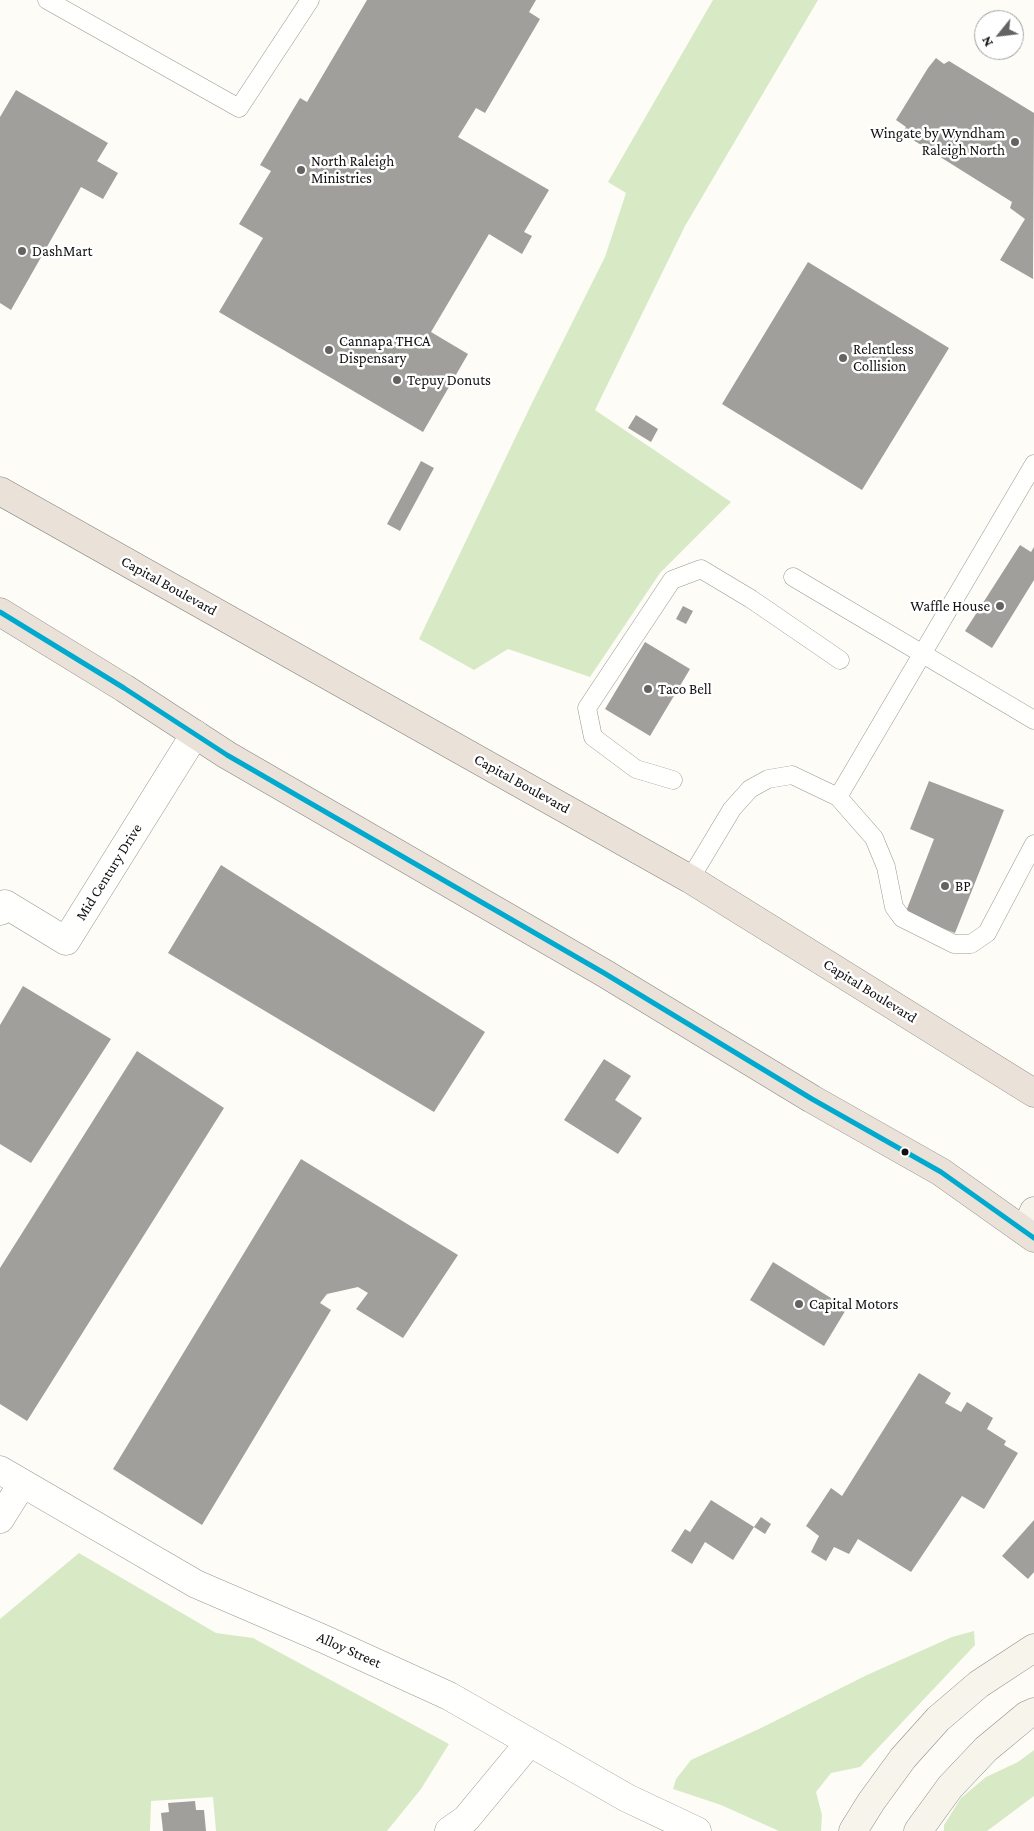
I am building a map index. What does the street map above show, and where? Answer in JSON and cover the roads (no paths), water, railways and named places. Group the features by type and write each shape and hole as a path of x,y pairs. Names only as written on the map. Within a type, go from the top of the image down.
{"highway":[{"name":"Capital Boulevard","path":"0,491 690,879 1034,1093"},
{"path":"0,612 227,754 604,973 812,1100 941,1172 1031,1227"}],"main road":[{"path":"853,1831 871,1802 904,1758 938,1719 979,1684 1034,1648"},
{"path":"918,1831 956,1781 986,1749 1027,1715 1034,1712"}],"street":[{"name":"Mid Century Drive","path":"0,911 4,904 66,941 196,734"},
{"path":"0,1519 11,1477"},
{"name":"Alloy Street","path":"11,1477 196,1584 449,1696 627,1798 697,1831"},
{"path":"449,1831 466,1818 529,1743"}],"lane":[{"path":"47,0 239,108 310,0"},
{"path":"838,797 1034,464"},
{"path":"673,780 636,769 593,737 587,708 672,580 701,569 751,599 840,660"},
{"path":"794,577 1034,720"},
{"path":"690,879 732,809 750,789 768,780 792,775 838,797 874,838 886,867 894,906 902,918 954,944 971,944 988,933 1034,844"}],"place":[{"name":"Wingate by Wyndham Raleigh North","path":"1015,142"},
{"name":"North Raleigh Ministries","path":"301,170"},
{"name":"DashMart","path":"22,251"},
{"name":"Cannapa THCA Dispensary","path":"329,350"},
{"name":"Relentless Collision","path":"843,358"},
{"name":"Tepuy Donuts","path":"397,380"},
{"name":"Waffle House","path":"1000,606"},
{"name":"Taco Bell","path":"648,689"},
{"name":"BP","path":"945,886"},
{"name":"Capital Motors","path":"799,1304"}]}
